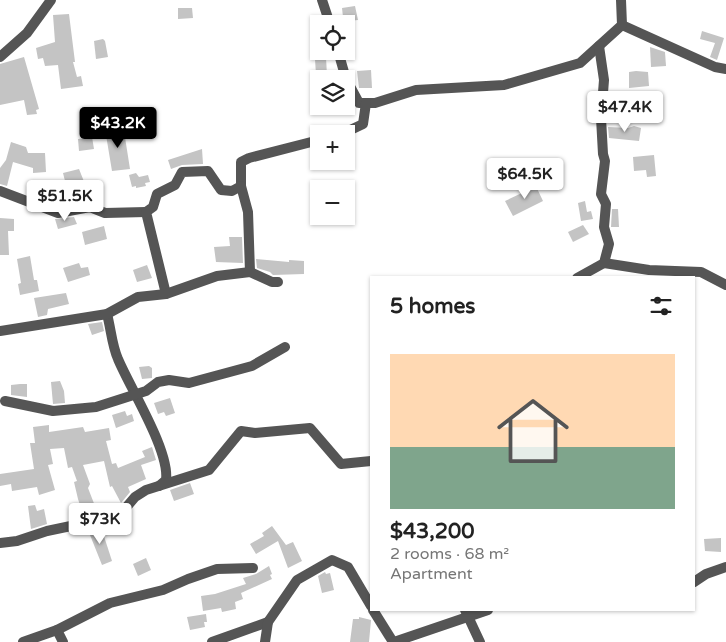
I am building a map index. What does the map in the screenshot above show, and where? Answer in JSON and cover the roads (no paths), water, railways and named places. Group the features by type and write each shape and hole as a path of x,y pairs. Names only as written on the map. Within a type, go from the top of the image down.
{"street":[{"path":"0,57 27,33 51,0"},
{"path":"322,0 327,15"},
{"path":"355,96 359,103 375,103 416,90 504,85 580,63 622,25 621,0"},
{"path":"622,25 714,67 726,69"},
{"path":"599,46 604,80 601,118 602,154 605,161 601,194 606,204 604,228 609,244 604,263"},
{"path":"355,128 363,124 366,103"},
{"path":"250,272 248,212 241,186 241,162 249,158 310,142"},
{"path":"0,191 58,213 90,207 105,213 146,212 153,207 159,190 175,185 182,172 208,171 221,190 232,190 241,186"},
{"path":"146,212 166,294"},
{"path":"581,276 604,263 649,270 701,272 726,285"},
{"path":"0,331 107,314 138,297 166,294 217,276 250,272 272,282 278,282"},
{"path":"107,314 117,358 166,467 166,480 159,486"},
{"path":"5,401 53,411 96,407 146,391 158,382 169,380 189,383 252,366 285,347"},
{"path":"0,543 17,541 47,531 109,518 124,510 135,497 159,486 209,470 241,431 255,433 310,428 341,464 370,460"},
{"path":"265,642 268,622 297,580 332,560 348,567 370,604"},
{"path":"695,581 706,574 726,567"},
{"path":"23,642 58,630 110,603 163,590 217,569 253,568"},
{"path":"375,611 393,642 466,613 481,611"},
{"path":"466,613 480,642"},
{"path":"212,642 268,622"},
{"path":"58,630 63,642"}]}
